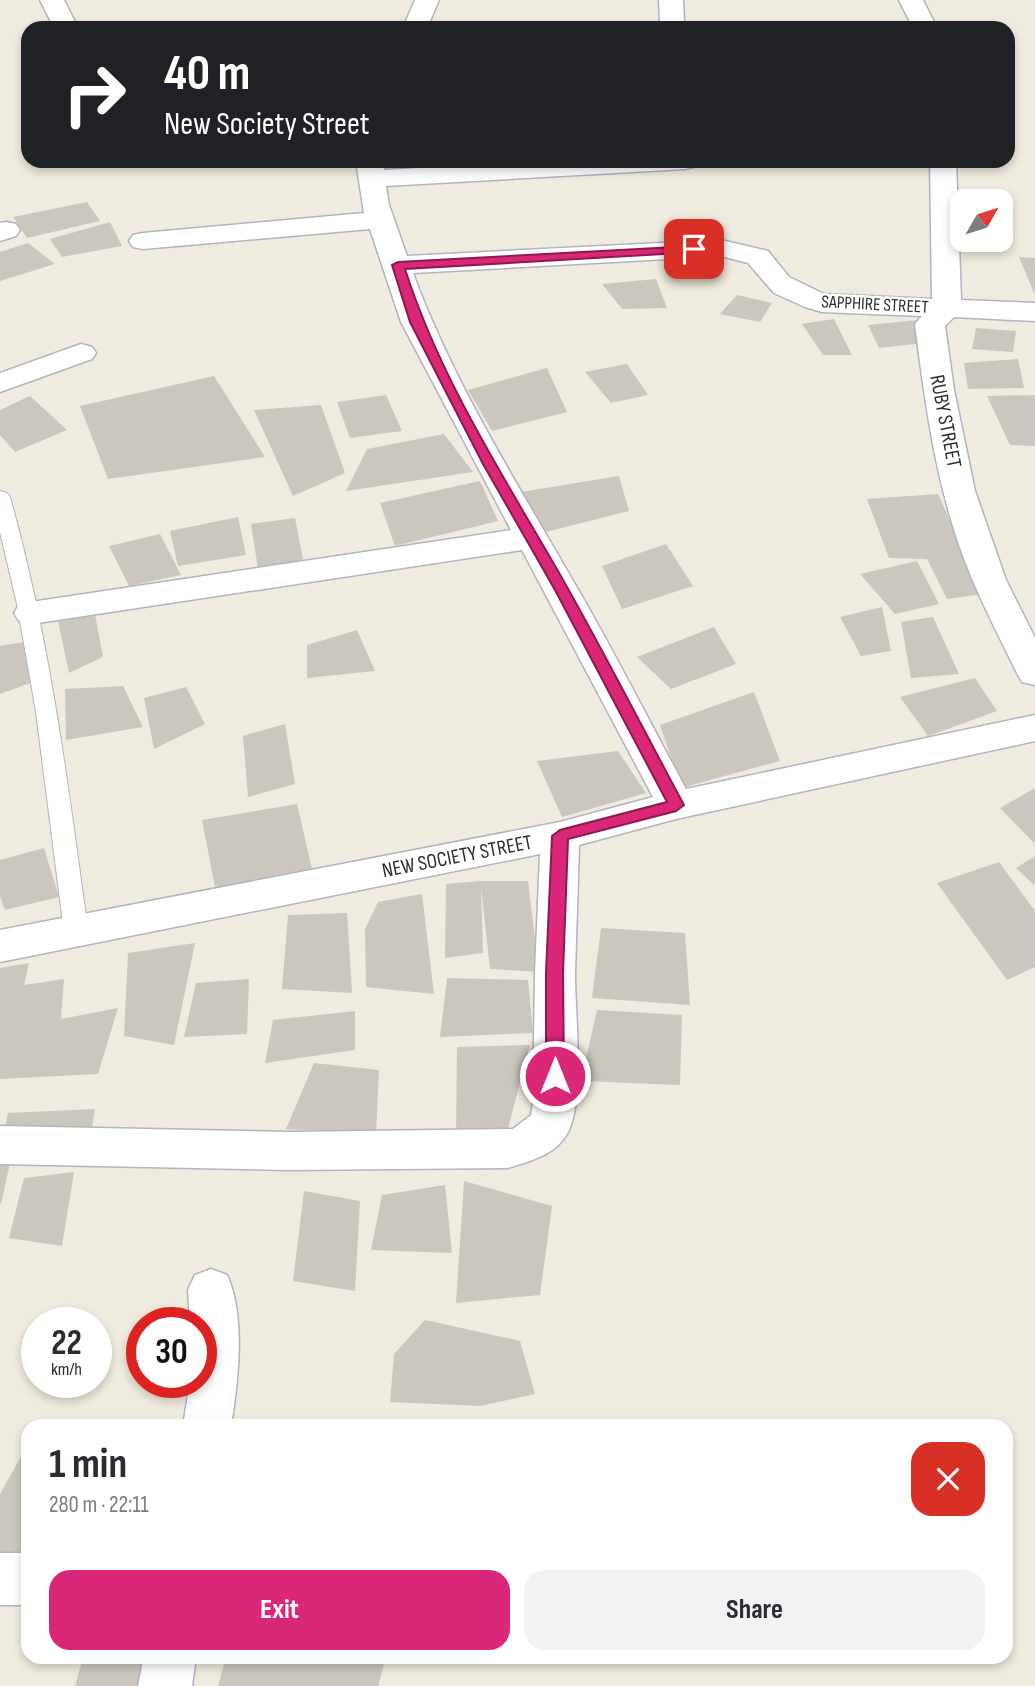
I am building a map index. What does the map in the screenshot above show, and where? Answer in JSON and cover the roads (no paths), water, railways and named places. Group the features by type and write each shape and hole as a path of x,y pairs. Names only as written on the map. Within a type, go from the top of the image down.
{"street":[{"path":"52,0 62,21"},
{"path":"418,21 427,0"},
{"path":"911,0 922,21"},
{"path":"440,168 370,170 381,220 416,322 676,805"},
{"path":"943,168 947,308"},
{"path":"143,241 381,220"},
{"name":"SAPPHIRE STREET","path":"398,265 721,248 756,256 783,286 801,297 822,303 1035,312"},
{"name":"RUBY STREET","path":"947,308 930,324 959,491 989,580 1035,673"},
{"path":"0,383 81,354"},
{"path":"31,612 532,538"},
{"name":"NEW SOCIETY STREET","path":"0,946 560,836 676,805 1035,727"},
{"path":"0,1145 289,1152 508,1149 527,1143 551,1124 555,1101 555,973 560,836"},
{"path":"208,1419 216,1372 211,1290"},
{"path":"0,1578 21,1579"},
{"path":"165,1686 169,1664"}],"lane":[{"path":"0,497 31,612 48,715 76,930"}]}
